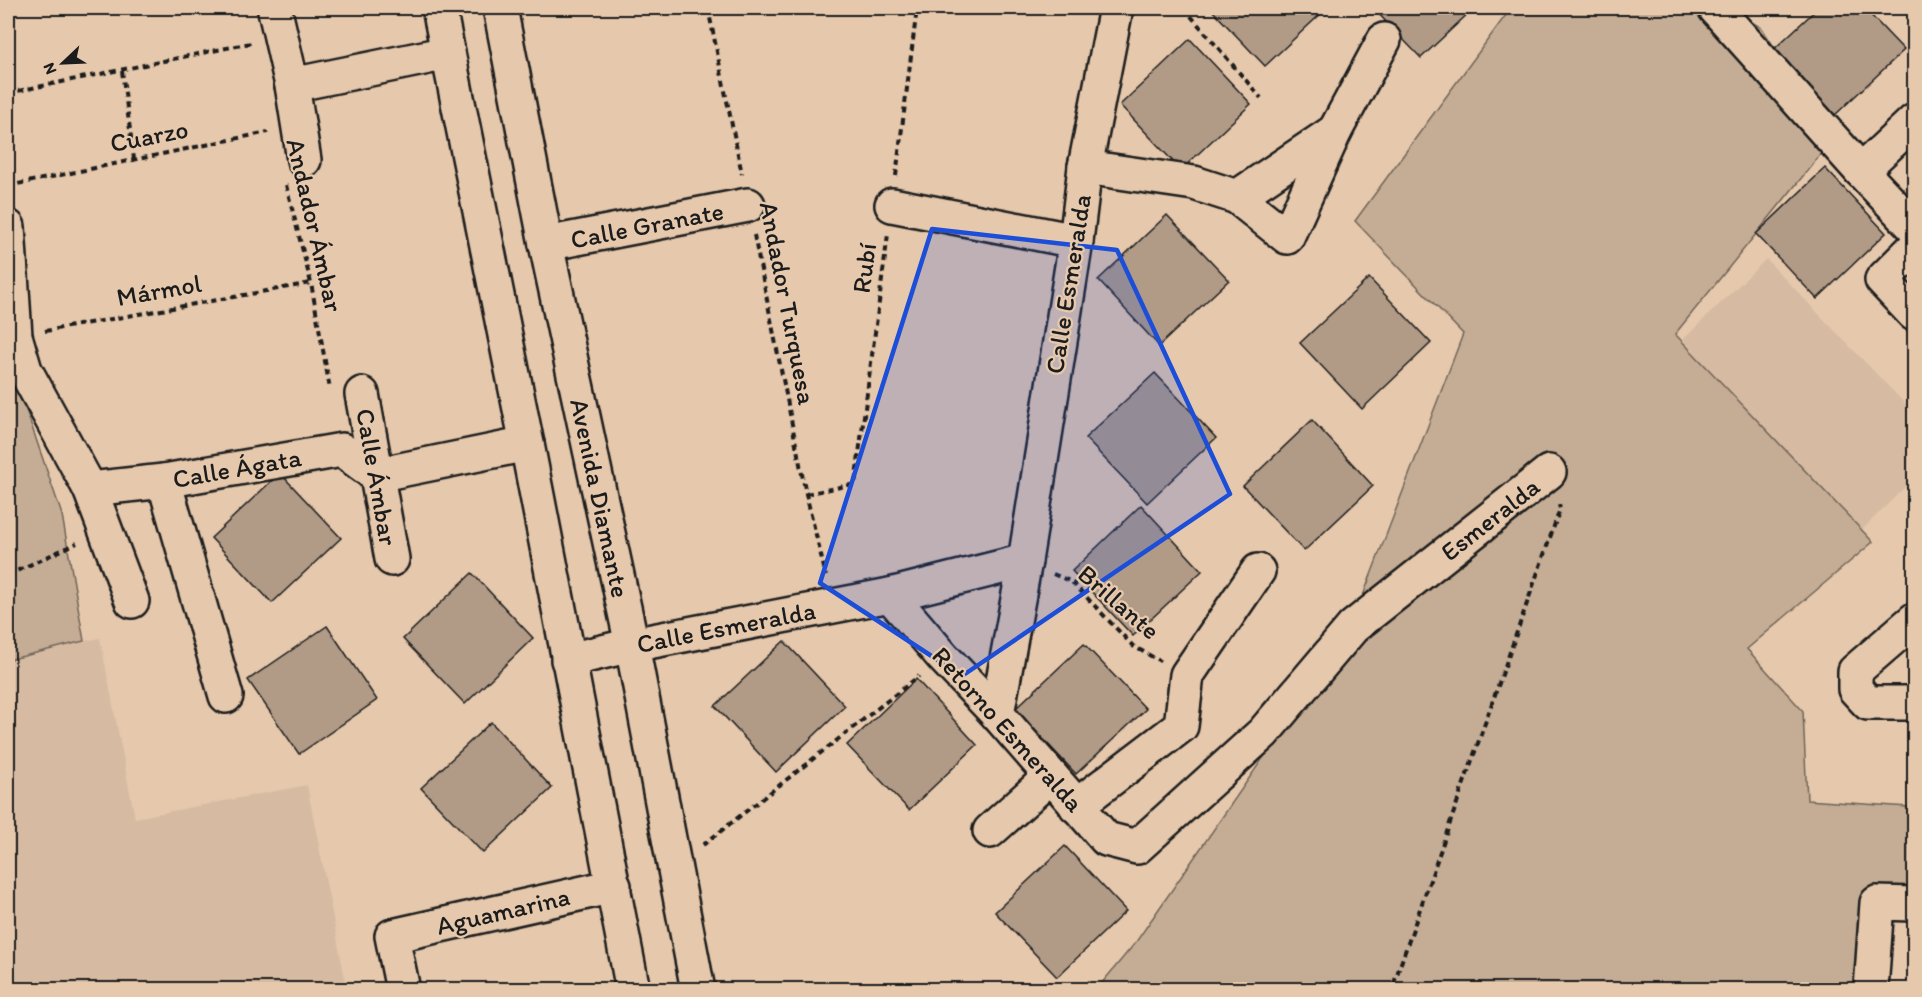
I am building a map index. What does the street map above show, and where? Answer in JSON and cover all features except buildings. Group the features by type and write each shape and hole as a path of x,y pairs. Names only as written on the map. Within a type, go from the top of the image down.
{"street":[{"path":"439,8 527,444 633,990"},
{"name":"Avenida Diamante","path":"500,8 546,244 632,645 698,990"},
{"name":"Calle Esmeralda","path":"997,714 1025,561 1076,241 1085,167 1116,8"},
{"path":"1724,11 1861,171 1914,227"},
{"path":"278,25 292,86 298,128 294,169"},
{"path":"1085,167 1194,183 1237,197 1287,237 1335,131 1384,40"},
{"path":"292,86 448,53"},
{"path":"1861,171 1914,121"},
{"path":"1237,197 1335,131"},
{"path":"892,205 1076,241"},
{"name":"Calle Granate","path":"546,244 748,206"},
{"path":"8,227 15,336 25,370 90,489 132,601"},
{"path":"1914,248 1882,280 1914,314"},
{"name":"Calle Ámbar","path":"347,394 376,475 392,559"},
{"path":"376,475 527,444"},
{"name":"Calle Ágata","path":"90,489 164,481 342,450 376,475"},
{"name":"Esmeralda","path":"1137,847 1263,733 1353,627 1550,472"},
{"path":"164,481 226,696"},
{"name":"Calle Esmeralda","path":"568,660 632,645 890,595 1025,561"},
{"path":"1076,806 1181,726 1187,675 1258,571"},
{"name":"Retorno Esmeralda","path":"890,595 1106,839 1137,847"},
{"path":"1914,621 1855,671 1855,689 1868,703 1914,703"},
{"path":"990,831 1050,777"},
{"name":"Aguamarina","path":"403,990 392,936 614,886"},
{"path":"1870,990 1877,903 1914,904"}],"path":[{"name":"Andador Turquesa","path":"708,8 806,494 833,606"},
{"name":"Rubí","path":"806,494 855,484 917,8"},
{"path":"1184,8 1261,98"},
{"path":"8,93 258,41 278,25"},
{"path":"122,70 134,159"},
{"name":"Cuarzo","path":"8,186 273,131 298,128"},
{"name":"Andador Ámbar","path":"294,169 311,283 347,394"},
{"name":"Mármol","path":"15,336 311,283"},
{"name":"Esmeralda","path":"1385,990 1394,983 1560,509 1550,472"},
{"path":"8,575 105,531"},
{"name":"Brillante","path":"1025,561 1072,582 1133,646 1187,675"},
{"path":"674,868 943,657"}],"highlighted area":[{"path":"932,229 1117,250 1230,494 962,676 820,583"}],"shaded area":[{"path":"1511,8 1728,8 1762,28 1833,139 1675,334 1873,542 1747,649 1803,711 1807,800 1908,807 1912,892 1871,893 1868,989 1096,990 1136,942 1348,635 1463,334 1355,221"},
{"path":"1766,259 1914,413 1914,478 1848,544 1666,356"},
{"path":"8,357 62,515 84,641 8,660"},
{"path":"100,638 135,818 307,785 347,989 8,990 8,655"}]}
